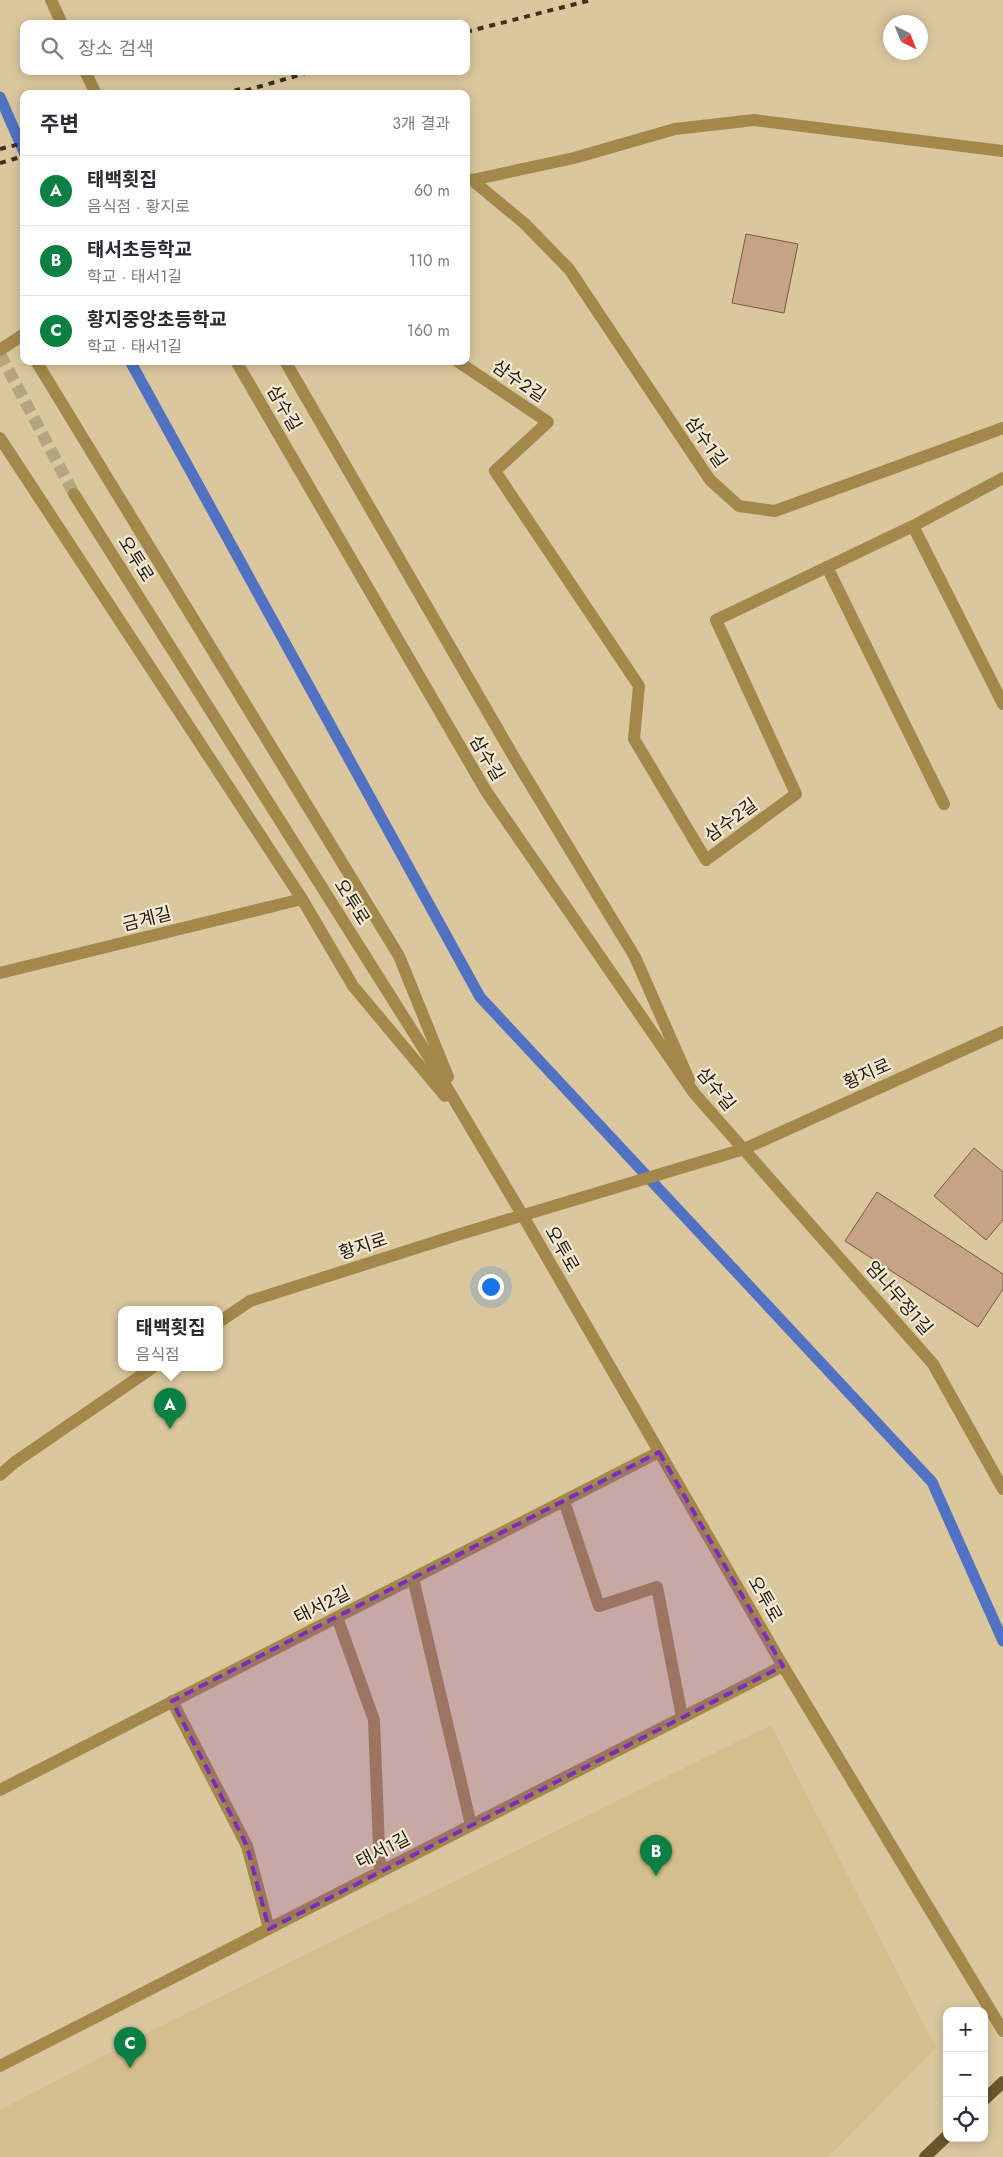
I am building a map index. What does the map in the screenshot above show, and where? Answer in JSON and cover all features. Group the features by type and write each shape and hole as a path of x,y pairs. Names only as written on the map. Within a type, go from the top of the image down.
{"main road":[{"path":"987,2097 1003,2082"},
{"path":"925,2157 943,2140"}],"street":[{"path":"51,0 60,20"},
{"path":"87,75 94,90"},
{"name":"삼수1길","path":"470,180 574,158 675,129 754,120 1003,151"},
{"name":"삼수1길","path":"470,181 524,223 569,269 710,480 739,506 776,511 1003,428"},
{"path":"0,350 20,339"},
{"path":"38,365 399,956 467,1123"},
{"name":"삼수길","path":"238,365 486,791 694,1093 744,1149"},
{"path":"287,365 515,759 635,957 694,1093"},
{"name":"삼수2길","path":"463,365 548,422 495,471 639,686 634,739 706,860 796,794 716,620 913,526 1003,478"},
{"path":"0,438 302,899 353,986 467,1123"},
{"name":"오투로","path":"74,494 427,1054 523,1216 783,1666 1003,2031"},
{"path":"913,526 1003,704"},
{"path":"827,567 944,804"},
{"name":"금계길","path":"0,973 302,899"},
{"name":"황지로","path":"223,1319 250,1301 744,1149 1003,1032"},
{"name":"엄나무정1길","path":"744,1149 933,1364 1003,1489"},
{"path":"0,1475 14,1462 148,1371"},
{"name":"태서2길","path":"0,1790 659,1452"},
{"path":"564,1501 599,1606 657,1587 682,1717"},
{"path":"413,1578 471,1825"},
{"path":"337,1617 374,1720 380,1872"},
{"name":"태서1길","path":"0,2066 783,1666"},
{"path":"172,1701 247,1846 269,1929"}],"highlighted area":[{"path":"659,1452 783,1666 269,1929 247,1846 172,1701"}],"shaded area":[{"path":"771,1725 936,2048 828,2157 0,2157 0,2110 159,2027"}],"building":[{"path":"746,234 798,244 784,313 732,303"},
{"path":"974,1148 1003,1172 1003,1220 986,1240 934,1196"},
{"path":"877,1192 1003,1274 1003,1289 978,1327 845,1241"}],"waterway":[{"path":"0,97 20,143"},
{"path":"132,365 480,997 932,1482 1003,1641"}],"tunnel":[{"path":"0,354 74,494"}],"railway":[{"path":"470,31 591,0"},
{"path":"248,90 299,75"},
{"path":"0,149 20,144"},
{"path":"0,163 20,157"}],"place":[{"name":"태백횟집","path":"170,1429"},
{"name":"태서초등학교","path":"656,1876"},
{"name":"황지중앙초등학교","path":"130,2068"}]}
